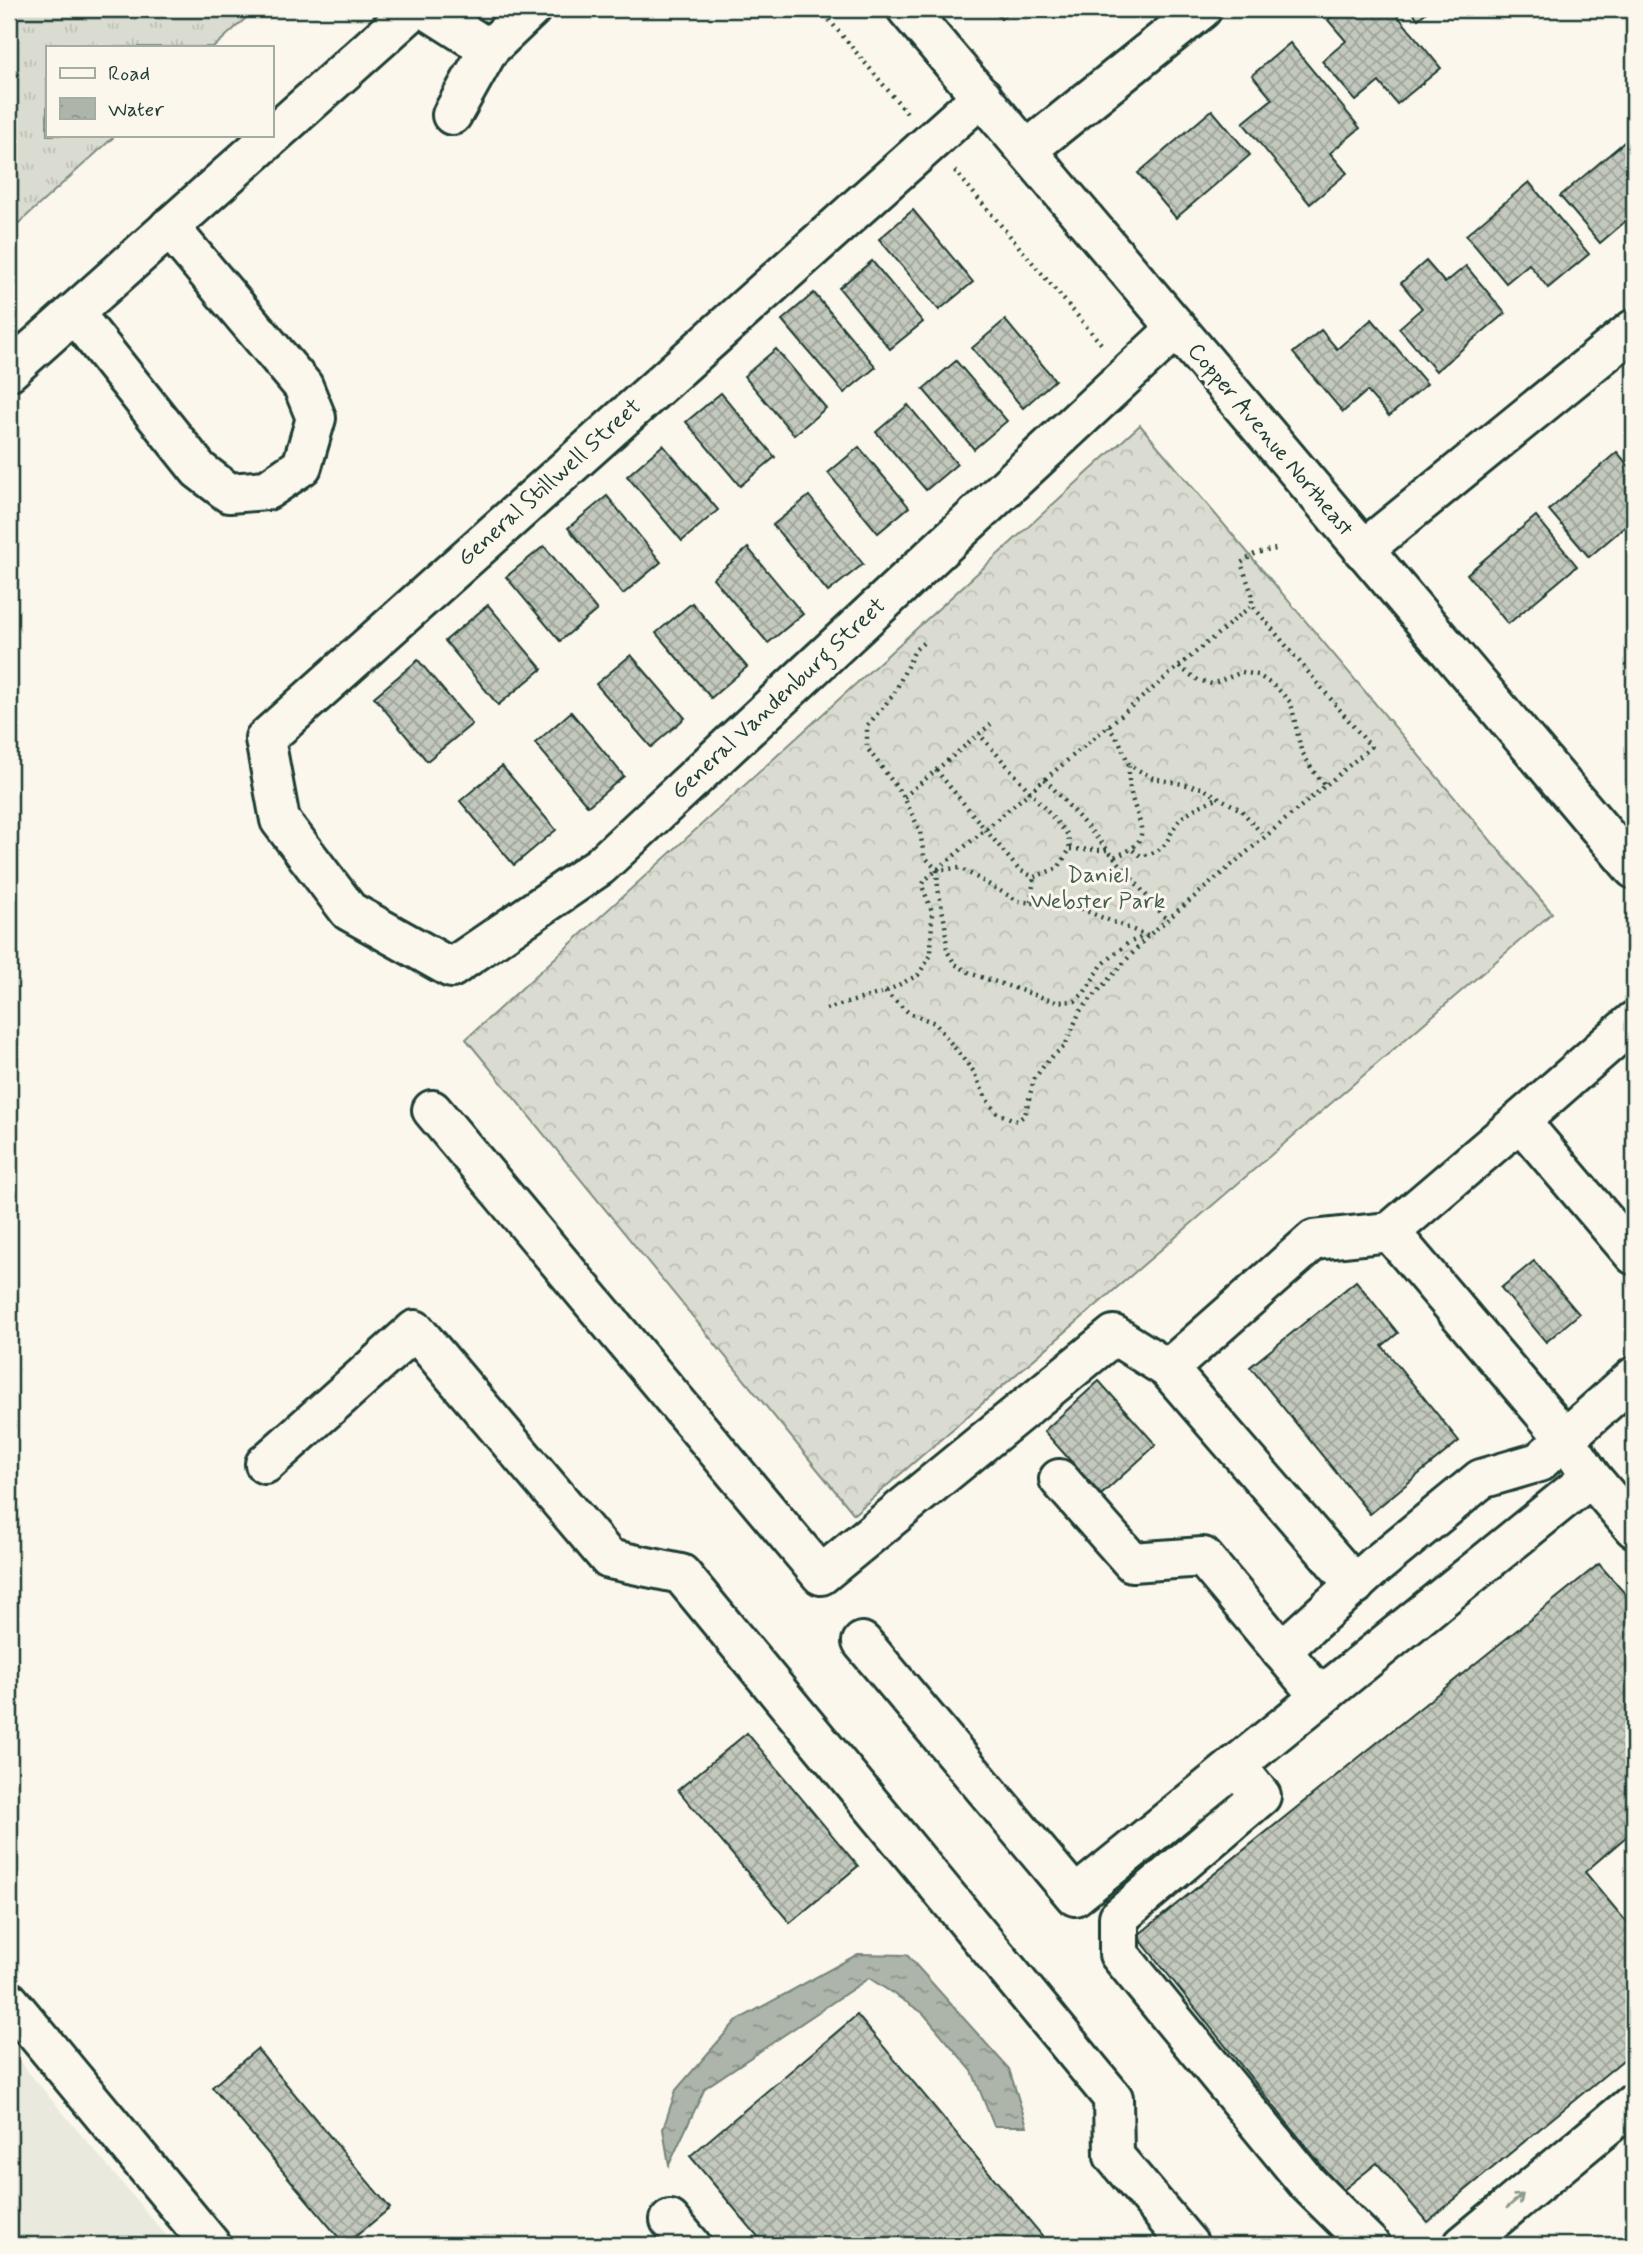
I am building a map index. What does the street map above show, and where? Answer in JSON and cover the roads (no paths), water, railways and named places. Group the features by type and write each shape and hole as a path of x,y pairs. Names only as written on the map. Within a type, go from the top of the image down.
{"street":[{"path":"273,134 414,9"},
{"path":"426,9 489,49"},
{"path":"452,115 489,49 531,9"},
{"name":"Copper Avenue Northeast","path":"908,9 1634,869"},
{"path":"1027,150 1202,9"},
{"name":"General Stillwell Street","path":"349,911 280,820 265,738 982,96"},
{"path":"9,371 271,136"},
{"path":"74,313 199,470 229,493 267,490 302,466 316,418 303,386 169,227"},
{"name":"General Vandenburg Street","path":"349,911 451,968 600,866 1177,329"},
{"path":"1363,550 1634,329"},
{"path":"1168,1369 1314,1240 1390,1232 1634,1021"},
{"path":"432,1110 821,1576 1114,1335 1168,1369 1355,1584"},
{"path":"1520,1121 1634,1255"},
{"path":"1390,1232 1565,1438 1591,1477 1634,1528"},
{"path":"265,1464 415,1330 608,1559 681,1574 1113,2098 1114,2156 1189,2245"},
{"path":"1281,1651 1355,1584 1481,1479 1539,1462 1634,1377"},
{"path":"862,1642 1075,1896 1591,1477"},
{"path":"1059,1479 1132,1562 1203,1557 1320,1697"},
{"path":"1236,1765 1262,1796 1119,1917 1119,1954 1308,2184 1370,2245"},
{"path":"9,2001 211,2245"},
{"path":"1463,2245 1634,2102"}],"water":[{"path":"858,1954 907,1955 1009,2069 1027,2126 994,2126 972,2071 923,2013 869,1978 705,2088 669,2165 663,2129 676,2090 736,2021"}],"park label":[{"name":"Daniel Webster Park","path":"1098,889"}]}
